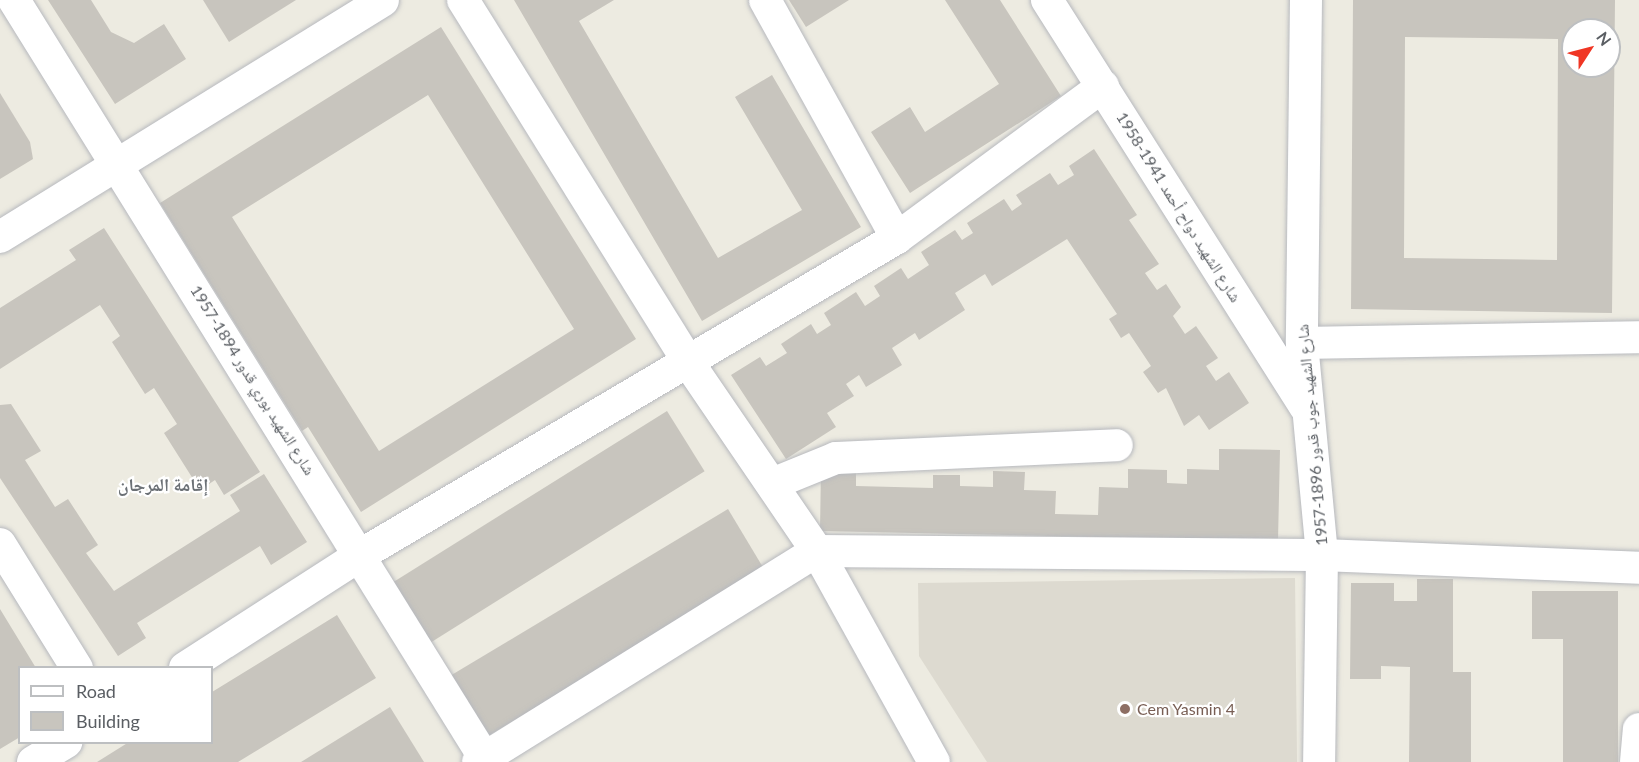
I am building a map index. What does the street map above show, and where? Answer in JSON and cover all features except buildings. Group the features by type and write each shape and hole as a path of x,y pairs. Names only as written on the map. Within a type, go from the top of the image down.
{"street":[{"name":"شارع الشهيد بوري قدور 1894-1957","path":"14,0 362,555 483,761"},
{"path":"0,237 119,166 383,0"},
{"path":"463,0 690,365 817,551 934,762"},
{"path":"765,0 897,238"},
{"name":"شارع الشهيد دواح أحمد 1941-1958","path":"1047,0 1310,415"},
{"name":"شارع الشهيد جوب قدور 1896-1957","path":"1306,0 1302,343 1322,555 1319,762"},
{"path":"188,666 362,555 690,365 897,238 1103,86"},
{"path":"1302,343 1639,337"},
{"path":"772,484 836,458 1117,445"},
{"path":"0,544 76,666"},
{"path":"483,761 817,551 1322,555 1639,568"},
{"path":"1636,762 1639,729"},
{"path":"33,762 63,744"}],"shaded area":[{"name":"Cem Yasmin 4","path":"1295,578 1297,762 987,762 919,656 918,583"}],"place":[{"name":"Cem Yasmin 4","path":"1125,709"}],"district":[{"name":"إقامة المرجان","path":"163,484"}]}
